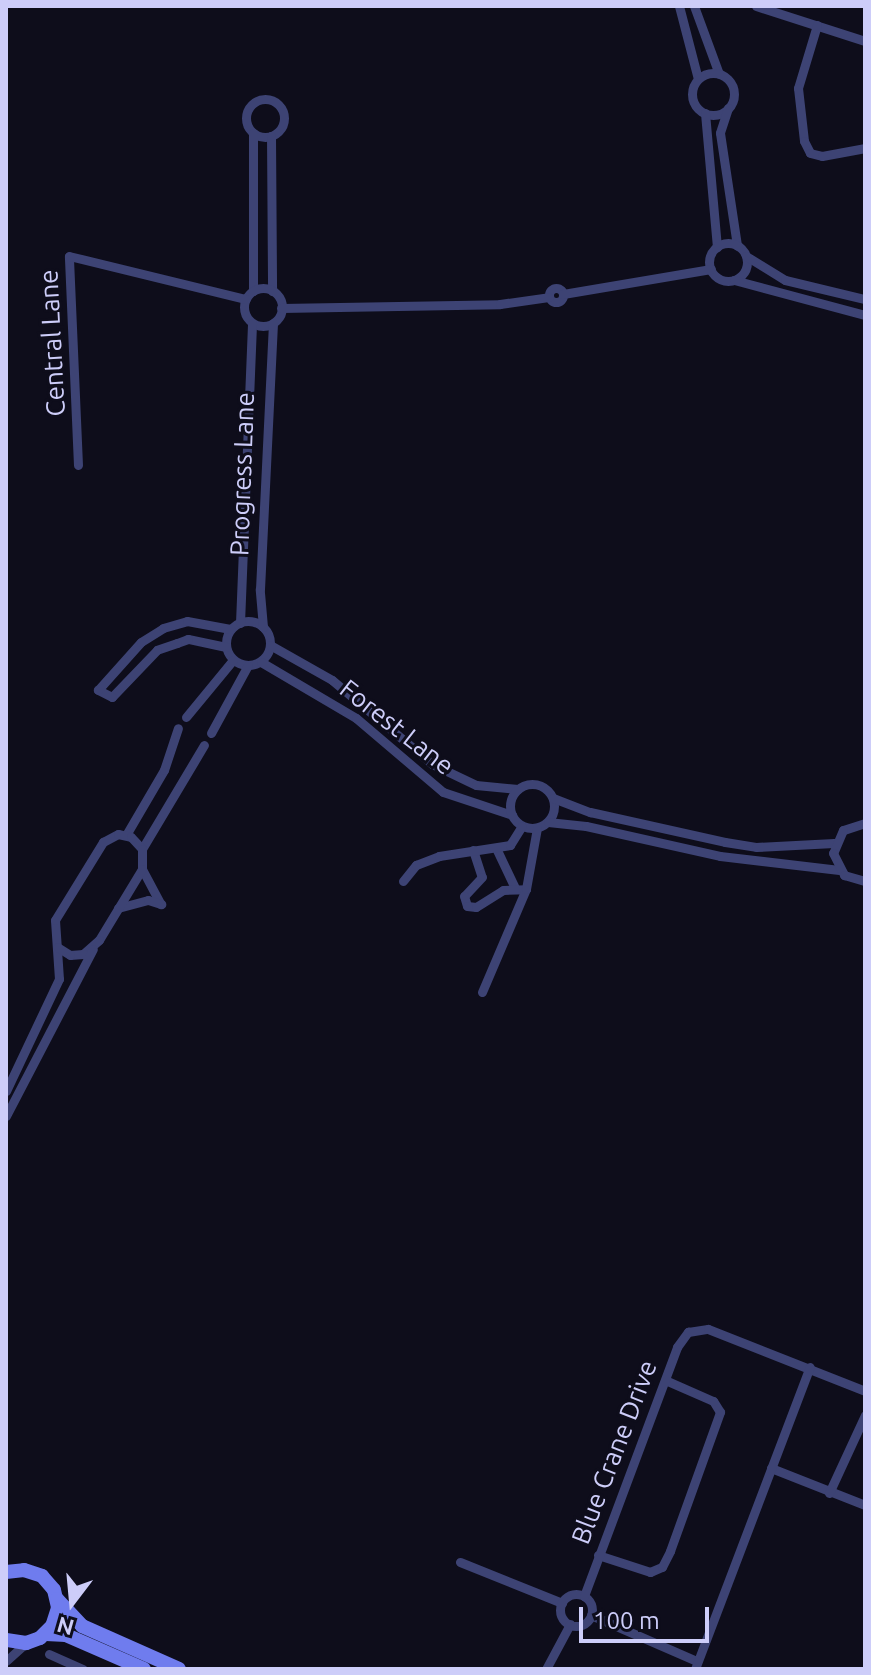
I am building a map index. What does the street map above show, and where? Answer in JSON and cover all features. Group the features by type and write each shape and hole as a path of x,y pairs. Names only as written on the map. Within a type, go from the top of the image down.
{"street":[{"path":"679,6 698,79 693,100 705,113 717,247 711,269"},
{"path":"694,6 719,74 733,92 720,133 737,246 746,256 785,280 865,299"},
{"path":"756,6 865,41"},
{"path":"817,25 798,88 804,141 810,153 822,156 865,148"},
{"path":"698,79 719,74"},
{"path":"268,99 284,117 271,136 272,291 281,308 273,323 252,323 244,309 246,299 253,291 253,133 247,110 268,99"},
{"path":"705,113 728,108"},
{"path":"253,133 271,136"},
{"path":"717,247 737,246"},
{"name":"Central Lane","path":"78,465 69,256 246,299"},
{"path":"734,280 746,269 746,256"},
{"path":"711,269 719,279 734,280 865,315"},
{"path":"281,308 500,304 549,297 554,287 563,294 711,269"},
{"path":"253,291 272,291"},
{"name":"Progress Lane","path":"240,623 252,323"},
{"name":"Progress Lane","path":"263,627 260,589 273,323"},
{"path":"226,647 188,639 157,650 112,697 98,690 141,642 163,628 187,621 230,629 240,623 263,627 270,645 261,662 248,665 233,660 226,647 230,629"},
{"name":"Forest Lane","path":"270,645 332,680 443,770 497,791 518,789"},
{"path":"186,717 233,660"},
{"name":"Forest Lane","path":"261,662 356,718 443,792 512,815"},
{"path":"211,733 248,665"},
{"path":"6,1091 56,989 57,947 53,928 103,842 126,835 164,770 178,728"},
{"path":"118,908 148,900 161,904 142,869 142,849 204,745"},
{"path":"834,843 756,847 725,842 590,812 553,798 537,784 518,789 510,801 512,815 522,826 537,828 548,822 748,861 839,870 865,881"},
{"path":"548,822 553,798"},
{"path":"839,870 834,843 843,830 865,823"},
{"path":"403,881 416,865 513,842 522,826"},
{"path":"482,992 521,889 537,828"},
{"path":"126,835 142,849"},
{"path":"496,848 521,889"},
{"path":"473,850 482,877 464,896 467,906 521,889"},
{"path":"6,1116 95,946 142,869"},
{"path":"57,947 76,955 95,946"},
{"name":"Blue Crane Drive","path":"584,1596 680,1340 692,1330 708,1329 810,1367"},
{"path":"562,1603 571,1595 584,1596 591,1615 696,1665 810,1367 865,1391"},
{"path":"598,1555 650,1572 662,1567 670,1551 720,1412 713,1401 665,1380"},
{"path":"829,1493 865,1415"},
{"path":"771,1468 865,1505"},
{"path":"460,1562 562,1603"},
{"path":"6,1572 33,1572 49,1582 57,1599 82,1626 179,1669"},
{"path":"46,1634 56,1618 57,1599"},
{"path":"562,1603 563,1617 570,1624 582,1624 591,1615"},
{"path":"546,1669 570,1624"},
{"path":"6,1661 26,1643 46,1634 66,1635 144,1669"},
{"path":"6,1640 26,1643"},
{"path":"49,1654 83,1669"}]}
